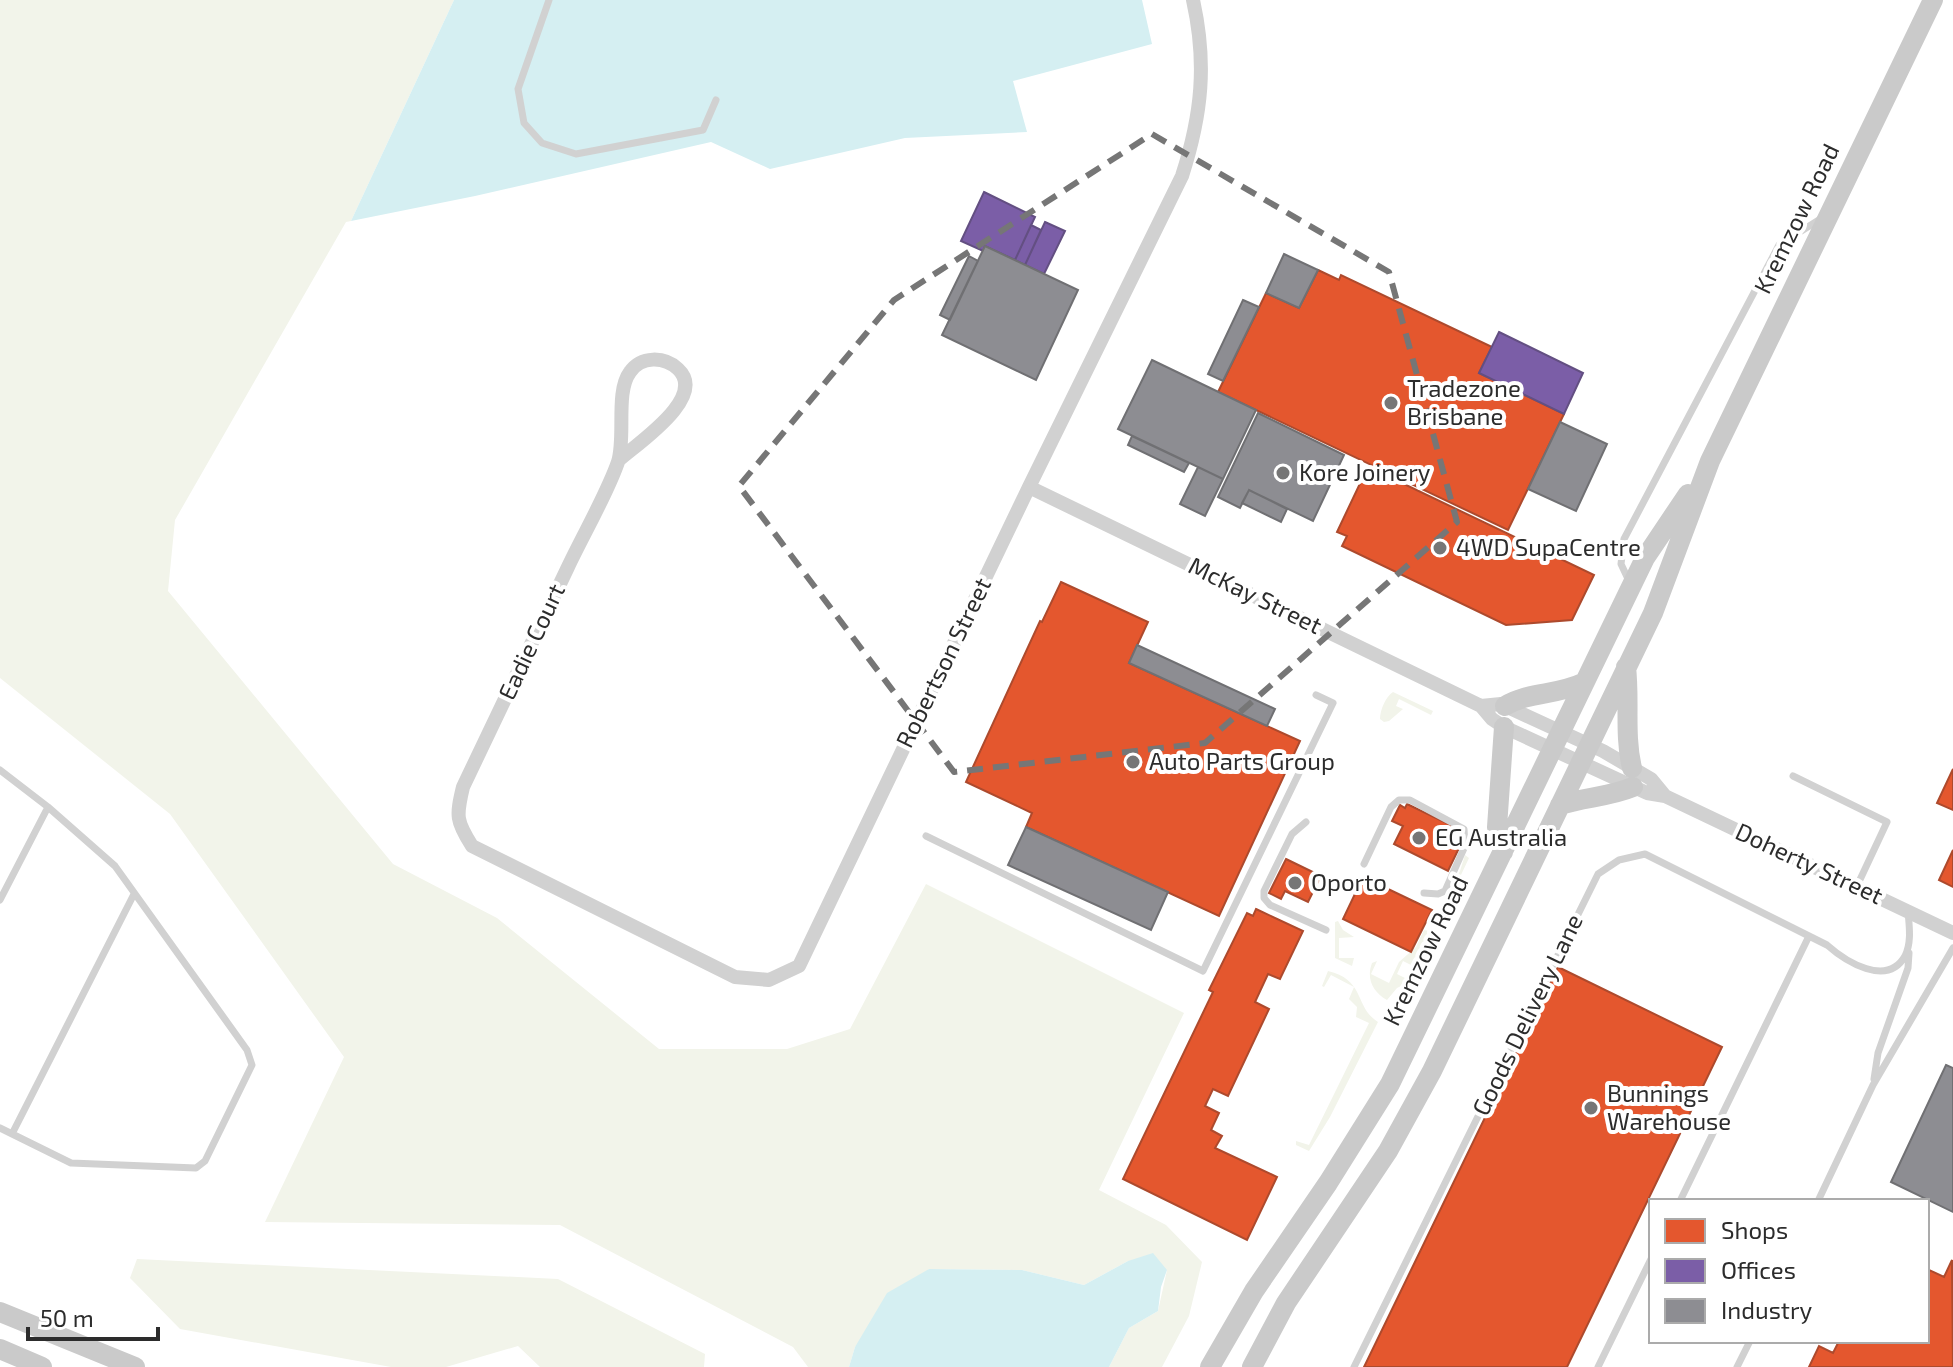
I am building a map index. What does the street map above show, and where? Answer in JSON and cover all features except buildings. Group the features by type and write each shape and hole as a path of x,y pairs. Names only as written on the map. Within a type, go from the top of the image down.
{"street":[{"name":"Robertson Street","path":"459,826 472,846 735,977 769,980 799,966 1182,176 1191,147 1202,78 1201,38 1193,0"},
{"name":"Kremzow Road","path":"1252,1367 1286,1303 1396,1138 1432,1071 1653,613 1710,461 1933,0"},
{"name":"Eadie Court","path":"459,826 457,812 463,787 619,460 626,377 635,365 649,360 665,361 684,376 686,384 682,403 619,460"},
{"name":"Kremzow Road","path":"1210,1367 1254,1291 1336,1171 1390,1084 1645,558 1710,461"},
{"name":"McKay Street","path":"1029,487 1481,706 1504,727 1556,741 1585,753"},
{"path":"1560,805 1613,796 1632,777 1626,737 1629,690 1626,667"},
{"path":"1505,706 1520,697 1566,691 1585,682"},
{"name":"McKay Street","path":"1481,706 1505,706 1556,741"},
{"path":"1503,852 1497,827 1504,727"},
{"name":"Doherty Street","path":"1585,753 1632,777 1651,779 1665,796 1953,933"},
{"path":"0,1312 135,1367"},
{"path":"0,1349 42,1367"}],"lane":[{"path":"549,0 518,89 524,123 542,143 576,154 703,130 716,100"},
{"path":"1632,587 1621,564 1624,539 1631,525 1779,245 1828,214"},
{"path":"926,836 1203,971 1333,703 1316,695"},
{"path":"0,770 115,866 247,1050 252,1065 205,1161 196,1168 71,1163 0,1128"},
{"path":"1793,776 1887,822 1857,886"},
{"path":"1364,864 1391,807 1399,800 1410,800 1461,825 1466,834 1465,846 1445,891 1424,893"},
{"path":"0,900 48,807"},
{"path":"1306,822 1292,834 1264,891 1264,898 1270,905 1326,930"},
{"name":"Goods Delivery Lane","path":"1354,1367 1598,874 1619,860 1645,854 1827,945 1845,960 1866,970 1889,968 1904,958 1910,939"},
{"path":"12,1134 134,894"},
{"path":"1873,1085 1878,1053 1908,968 1908,911"},
{"path":"1681,1199 1809,936"},
{"path":"1819,1199 1873,1085 1953,948"},
{"path":"1598,1367 1649,1263"},
{"path":"1737,1367 1749,1343"}],"highlighted area":[{"path":"1152,134 1389,272 1457,522 1205,743 954,772 739,486 894,300"}],"shaded area":[{"path":"0,0 454,0 351,221 346,222 175,520 168,591 393,864 497,918 659,1049 787,1049 850,1029 926,884 1184,1013 1099,1190 1166,1225 1202,1262 1189,1316 1162,1367 1109,1367 1129,1328 1158,1311 1167,1270 1128,1261 1084,1285 1022,1270 929,1269 855,1347 849,1367 808,1367 793,1347 560,1225 265,1222 344,1057 170,814 0,678"},
{"path":"1393,692 1433,711 1431,715 1399,699 1396,706 1403,709 1384,722 1380,719 1381,712"},
{"path":"1465,855 1469,858 1417,968 1403,961 1397,974 1411,981 1397,988 1387,1000 1372,984 1370,974 1372,963 1377,961 1371,974 1389,983 1399,962 1416,947 1424,930 1429,931"},
{"path":"1338,921 1343,930 1354,937 1339,938 1339,958 1354,958 1352,966 1335,958 1335,922"},
{"path":"1328,971 1340,975 1354,987 1331,975 1324,987"},
{"path":"1354,987 1365,1009 1378,1022 1330,1117 1309,1151 1296,1145 1296,1141 1309,1145 1369,1023 1356,1017 1357,1007 1349,999"},
{"path":"137,1259 558,1279 705,1354 704,1367 540,1367 518,1346 446,1367 391,1367 180,1329 130,1278"}],"water":[{"path":"454,0 1142,0 1152,44 1013,81 1027,132 905,138 770,169 711,142 351,221"},
{"path":"1153,1253 1167,1270 1158,1311 1129,1328 1109,1367 849,1367 855,1347 887,1293 929,1269 1022,1270 1084,1285 1128,1261"}],"place":[{"name":"Tradezone Brisbane","path":"1391,403"},
{"name":"Kore Joinery","path":"1283,473"},
{"name":"4WD SupaCentre","path":"1440,548"},
{"name":"Auto Parts Group","path":"1133,762"},
{"name":"EG Australia","path":"1419,838"},
{"name":"Oporto","path":"1295,883"},
{"name":"Bunnings Warehouse","path":"1591,1108"}]}
